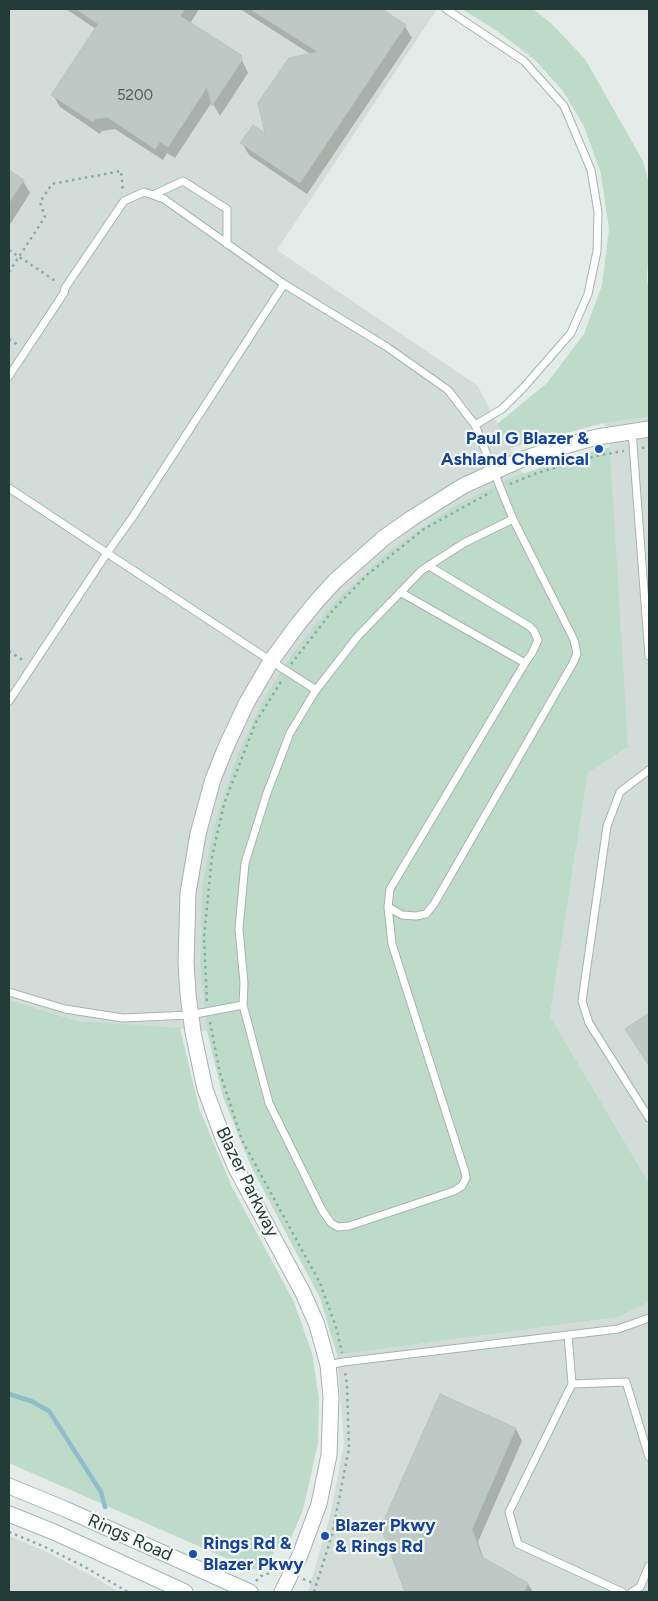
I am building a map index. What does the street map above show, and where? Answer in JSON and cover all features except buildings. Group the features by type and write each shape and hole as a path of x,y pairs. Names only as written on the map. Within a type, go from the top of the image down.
{"street":[{"name":"Blazer Parkway","path":"282,1592 311,1528 325,1480 330,1431 328,1365 317,1325 303,1293 243,1182 223,1138 205,1089 190,1015 186,935 188,893 198,834 213,778 246,704 271,661 316,602 336,581 385,537 463,486 520,460 597,437 649,429"},
{"name":"Rings Road","path":"9,1486 250,1592"},
{"name":"Rings Road","path":"9,1514 54,1532 185,1592"}],"lane":[{"path":"446,9 524,61 564,106 591,170 598,212 597,251 588,294 571,333 524,387 502,409 475,425"},
{"path":"153,195 183,181 227,209 227,244"},
{"path":"9,376 64,293 65,288 124,201 144,192 164,199 284,284 387,347 448,390 475,425 513,519 574,640 577,654 434,904 426,914 416,916 402,915 388,908"},
{"path":"9,701 132,518 284,284"},
{"path":"632,431 649,656"},
{"path":"9,488 316,690"},
{"path":"429,566 529,626 534,631 538,640 390,889 388,908 392,944 466,1178 462,1186 454,1192 349,1226 338,1227 331,1223 322,1210 269,1103 262,1080 243,1005 244,983 239,928 245,863 267,793 290,733 316,690 358,636 400,592 429,566 464,543 513,519"},
{"path":"400,592 525,663"},
{"path":"649,770 620,792 607,826 582,1001 589,1023 649,1118"},
{"path":"9,992 65,1009 123,1018 190,1015 243,1005"},
{"path":"328,1365 618,1329 649,1318"},
{"path":"568,1335 572,1384 509,1512 518,1544 622,1592"},
{"path":"572,1384 626,1382 649,1457"},
{"path":"632,1592 640,1586 649,1566"}],"path":[{"path":"9,272 45,217 40,202 52,184 121,171 124,201"},
{"path":"9,250 65,288"},
{"path":"314,1592 332,1536 349,1448 348,1385 337,1330 320,1283 242,1140 220,1073 206,996 204,937 212,857 224,804 256,722 294,660 334,609 368,574 424,529 480,497 537,473 596,456 649,447"},
{"path":"9,651 31,666"},
{"path":"9,1532 45,1546 128,1592"}],"shaded area":[{"path":"9,9 437,9 277,250 478,386 523,474 507,479 447,510 390,550 334,602 294,651 264,698 238,753 214,825 202,885 200,965 207,1031 77,1021 9,1000"},
{"path":"649,417 649,1183 550,1016 588,773 627,748 610,447 604,423"},
{"path":"649,1302 649,1592 308,1592 331,1512 344,1444 337,1355 619,1317"},
{"path":"9,1536 45,1551 119,1592 9,1592"}],"green space":[{"path":"462,9 533,9 551,23 585,59 643,161 649,184 647,279 649,290 649,417 604,423 510,448 497,424 547,383 584,334 602,285 609,229 601,174 584,126 563,91 535,60 497,31"},
{"path":"610,447 628,747 588,773 550,1016 649,1183 649,1302 619,1317 337,1355 320,1298 250,1164 223,1097 207,1031 200,965 202,885 214,825 238,753 264,698 294,651 334,602 390,550 447,510 507,479 569,458"},
{"path":"9,1000 77,1021 180,1028 199,1108 232,1187 294,1302 312,1353 319,1399 318,1443 303,1510 286,1550 277,1547 266,1566 253,1570 9,1463"}],"waterway":[{"path":"9,1394 31,1401 49,1411 101,1492 105,1507"}],"place":[{"name":"Paul G Blazer & Ashland Chemical","path":"599,449"},
{"name":"Blazer Pkwy & Rings Rd","path":"325,1536"},
{"name":"Rings Rd & Blazer Pkwy","path":"193,1554"}]}
